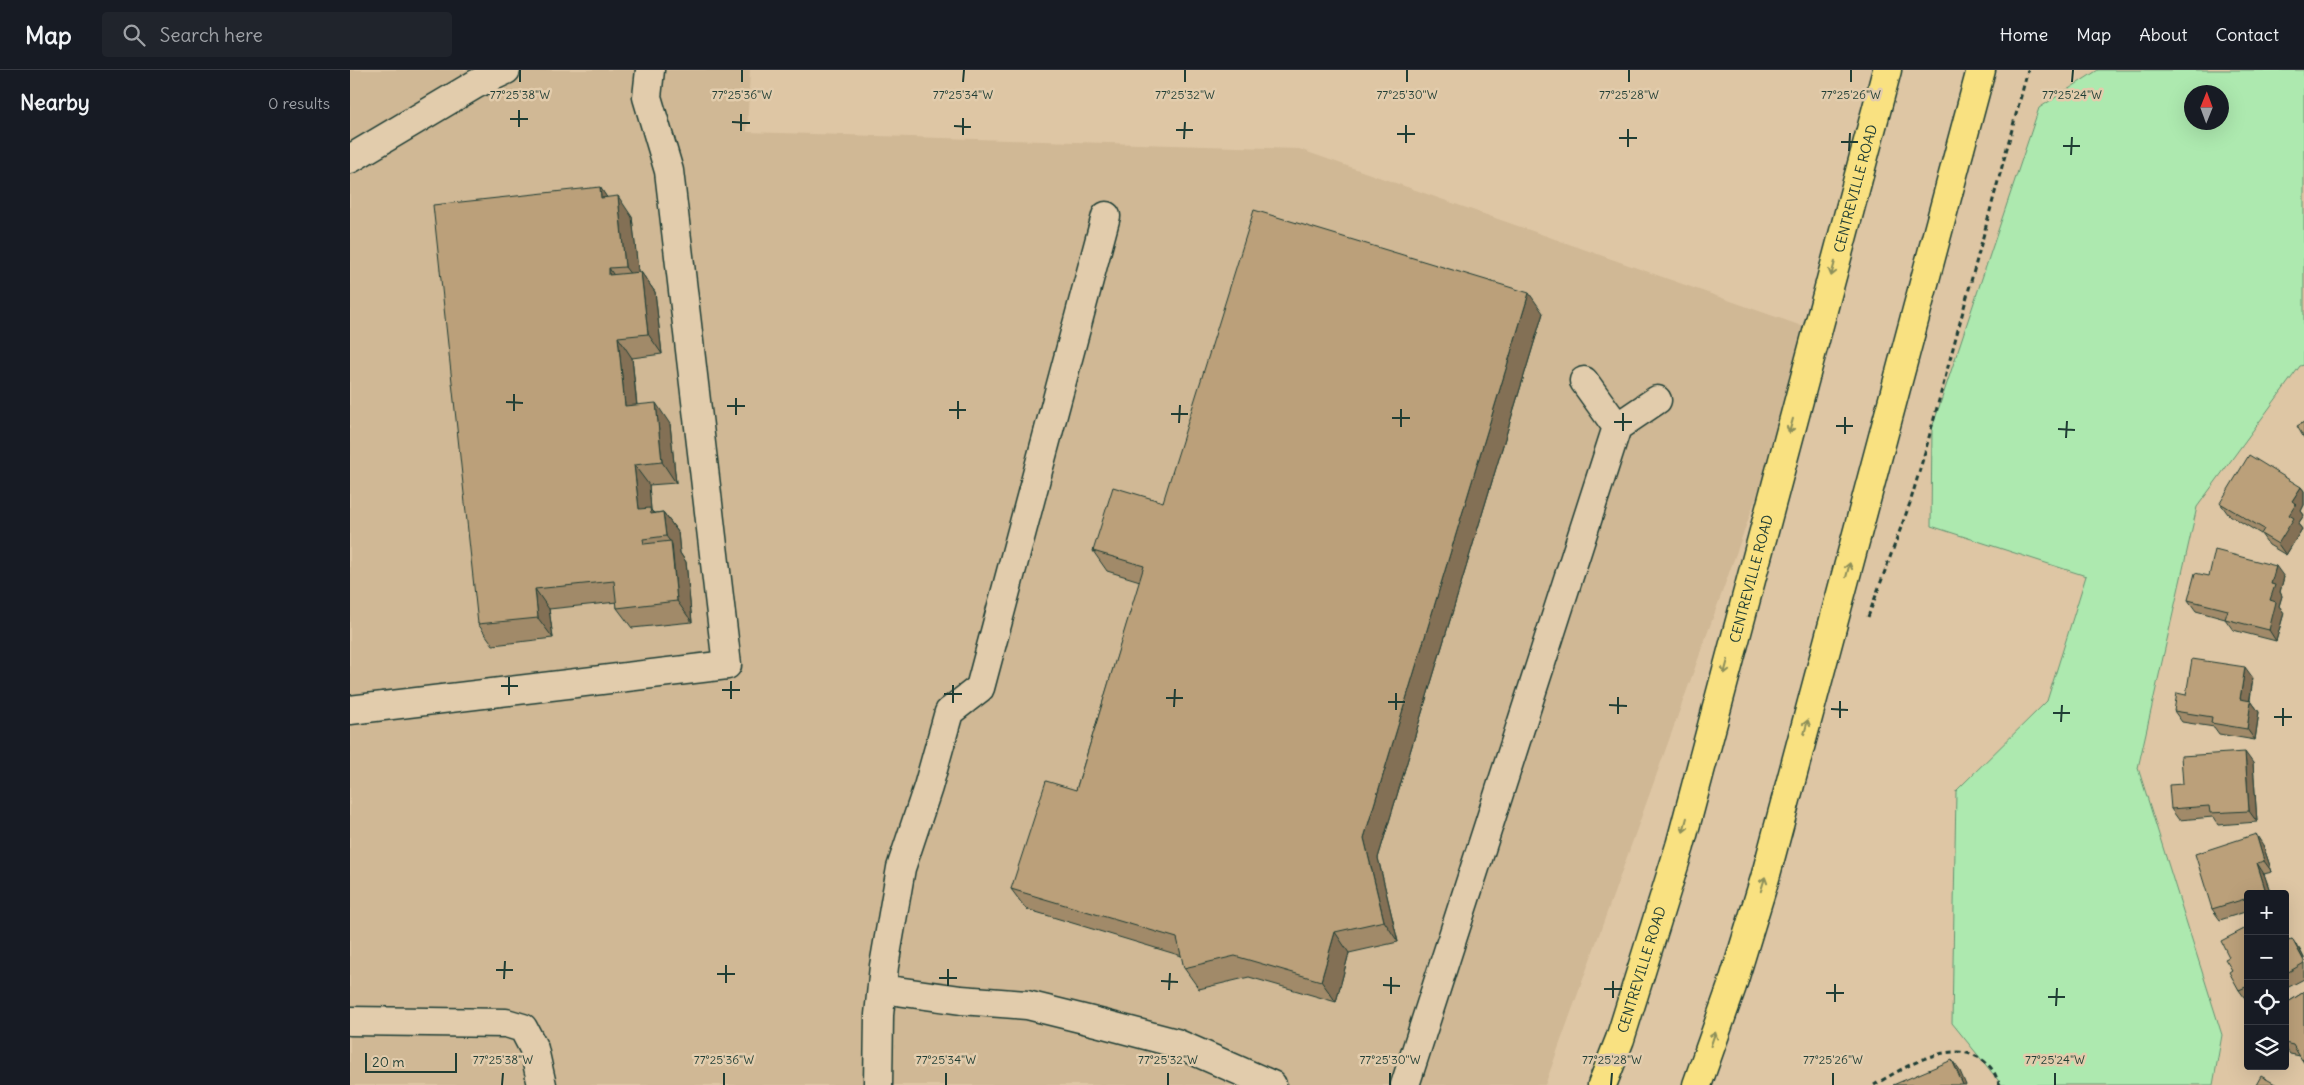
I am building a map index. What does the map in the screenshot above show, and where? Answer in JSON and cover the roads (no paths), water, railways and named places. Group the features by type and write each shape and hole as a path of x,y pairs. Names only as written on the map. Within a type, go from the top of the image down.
{"main road":[{"name":"CENTREVILLE ROAD","path":"1602,1085 1622,1030 1680,846 1887,70"},
{"path":"1697,1085 1732,986 1765,878 1981,70"}],"street":[{"path":"350,159 476,84 506,70"},
{"path":"350,710 727,665 669,171 648,97 650,70"},
{"path":"878,1085 879,1015 902,868 928,787 949,712 980,688 1106,216"},
{"path":"1584,381 1618,427"},
{"path":"1405,1085 1618,427 1657,400"},
{"path":"882,989 961,1000 1027,1005 1176,1043 1272,1085"},
{"path":"350,1021 506,1023 523,1028 534,1049 542,1085"}]}
